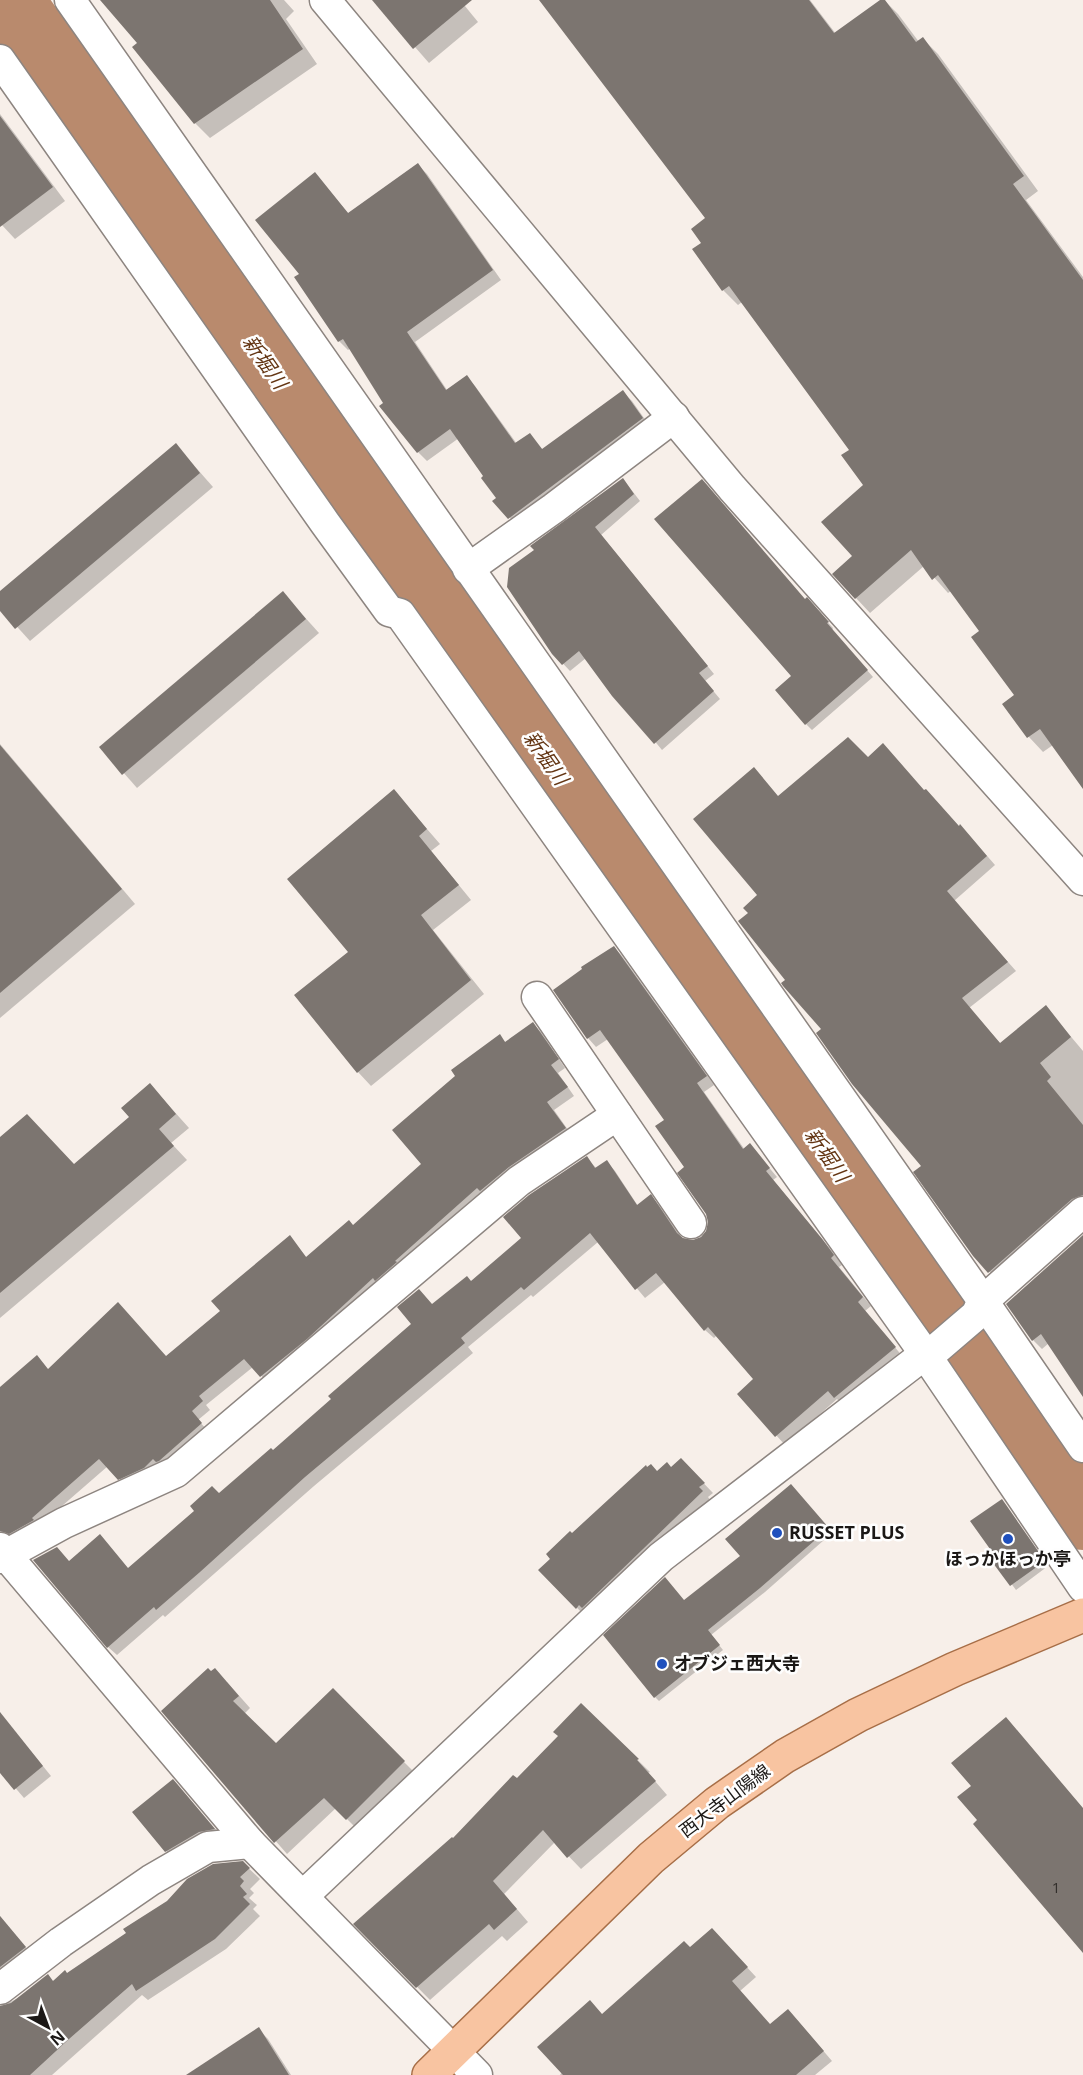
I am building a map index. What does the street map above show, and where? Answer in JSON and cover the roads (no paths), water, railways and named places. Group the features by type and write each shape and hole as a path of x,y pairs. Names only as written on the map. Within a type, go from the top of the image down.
{"main road":[{"name":"西大寺山陽線","path":"429,2075 651,1858 717,1803 785,1756 858,1715 955,1669 1083,1615"}],"street":[{"path":"70,0 468,568 979,1308 1083,1447"},
{"path":"325,0 732,488 1083,880"},
{"path":"0,60 325,523 389,611 400,614 407,623 930,1352 1083,1587"},
{"path":"468,568 554,508 674,417"},
{"path":"537,997 691,1223"},
{"path":"477,2075 250,1843 2,1553 176,1472 519,1181 617,1115"},
{"path":"303,1896 662,1557 930,1352 1083,1212"},
{"path":"0,1989 61,1942 151,1880 208,1847 250,1843"}],"waterway":[{"name":"新堀川","path":"9,0 1083,1516"},
{"path":"942,1316 959,1302"}],"place":[{"name":"RUSSET PLUS","path":"777,1533"},
{"name":"ほっかほっか亭","path":"1008,1539"},
{"name":"オブジェ西大寺","path":"662,1664"}]}
